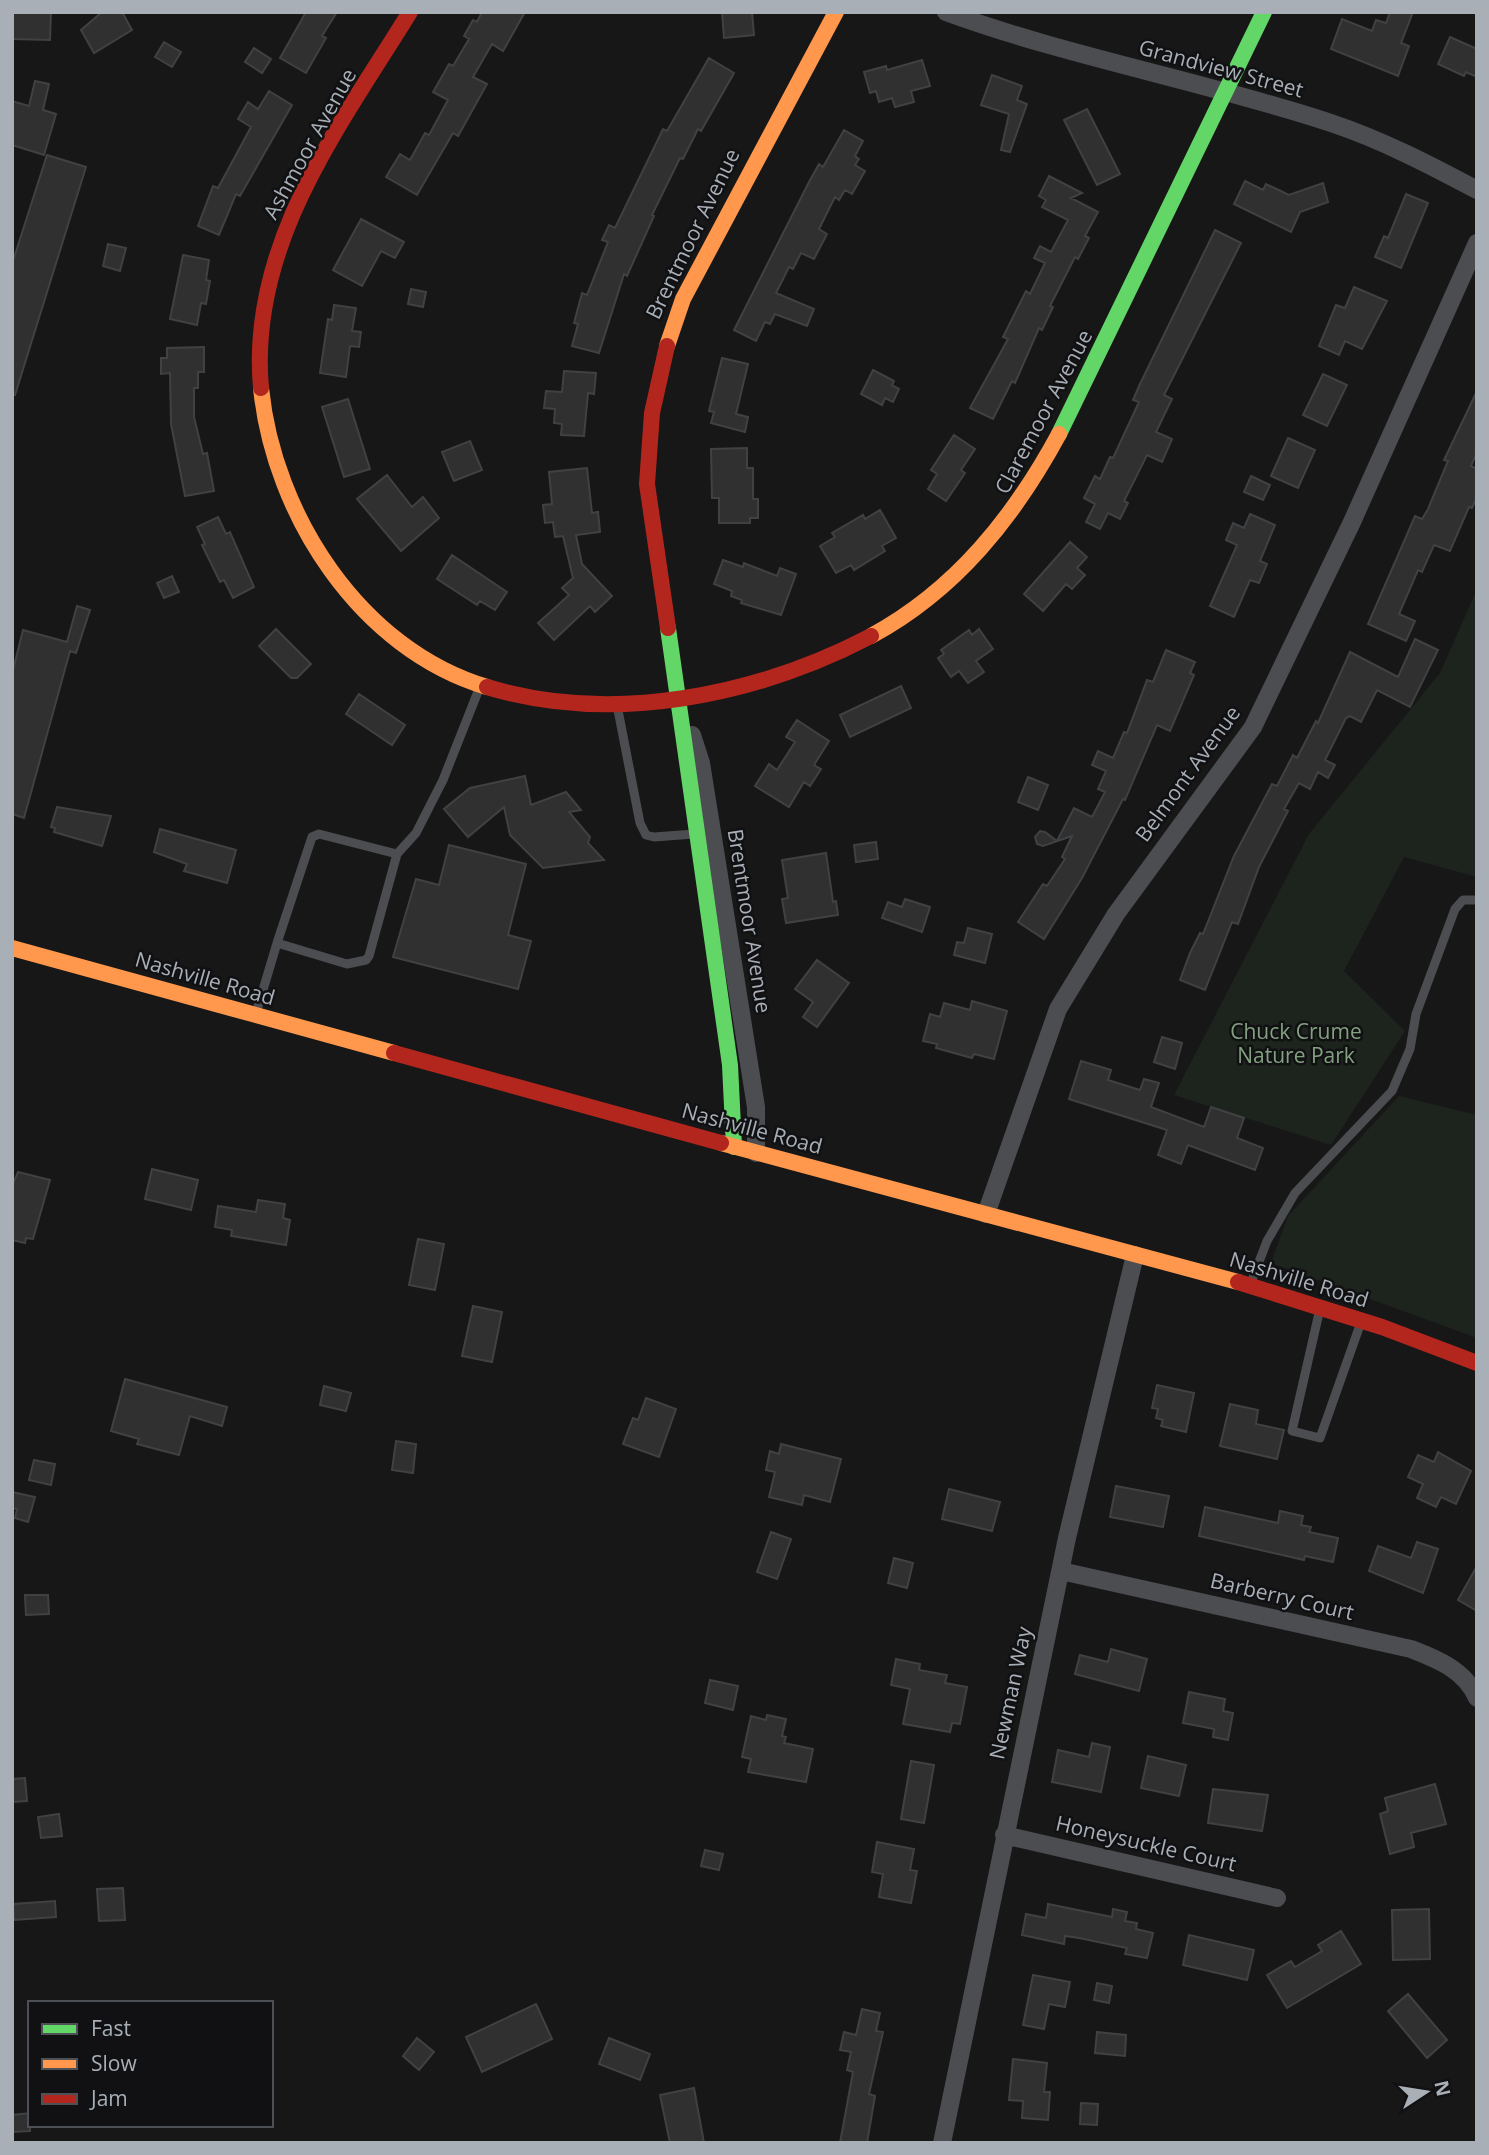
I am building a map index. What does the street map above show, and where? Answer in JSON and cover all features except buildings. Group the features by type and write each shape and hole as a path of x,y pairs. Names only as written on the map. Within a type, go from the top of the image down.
{"street":[{"name":"Ashmoor Avenue","path":"410,12 322,158 288,221 268,284 261,345 262,404 275,461 297,514 327,566 363,610 408,649 454,674 538,701 677,701"},
{"name":"Brentmoor Avenue","path":"734,1147 730,1065 704,833 701,763 677,701 647,484 648,434 656,377 683,299 836,12"},
{"name":"Grandview Street","path":"946,12 1009,35 1334,124 1397,149 1477,190"},
{"name":"Claremoor Avenue","path":"677,701 752,685 840,653 933,595 987,544 1034,481 1071,413 1264,12"},
{"name":"Belmont Avenue","path":"986,1214 1058,1009 1123,904 1253,727 1352,522 1477,243"},
{"name":"Brentmoor Avenue","path":"704,833 756,1107 756,1153"},
{"name":"Nashville Road","path":"12,948 756,1153 1250,1285 1362,1321 1477,1363"},
{"name":"Newman Way","path":"942,2143 1060,1571 1135,1255"},
{"name":"Barberry Court","path":"1060,1571 1411,1649 1450,1667 1463,1677 1477,1698"},
{"name":"Honeysuckle Court","path":"1004,1835 1277,1898"}],"lane":[{"path":"277,943 347,964 366,961 397,853 416,833 443,780 481,684"},
{"path":"617,703 640,823 646,835 654,837 704,833"},
{"path":"255,1015 312,837 319,834 397,853"},
{"path":"1250,1285 1267,1241 1295,1193 1392,1091 1410,1049 1416,1014 1455,909 1463,900 1477,900"},
{"path":"1320,1308 1292,1431 1320,1438 1362,1321"}],"green space":[{"name":"Chuck Crume Nature Park","path":"1477,589 1477,877 1404,857 1344,971 1405,1031 1331,1145 1174,1095 1309,834 1440,673"},
{"path":"1399,1096 1477,1115 1477,1338 1271,1263 1288,1216"}],"traffic: fast":[{"path":"1059,434 1264,12"},
{"path":"668,628 730,1065 734,1147"}],"traffic: slow":[{"path":"667,346 683,299 836,12"},
{"path":"261,388 269,436 284,483 305,528 331,571 363,609 400,642 441,668 487,687"},
{"path":"871,636 930,597 980,549 1023,494 1059,434"},
{"path":"12,948 394,1053"},
{"path":"721,1143 1238,1282"}],"traffic: jam":[{"path":"261,388 261,336 269,285 284,237 328,144 410,12"},
{"path":"667,346 652,413 647,484 668,628"},
{"path":"487,687 535,698 584,704 683,698 732,689 780,675 871,636"},
{"path":"394,1053 721,1143"},
{"path":"1238,1282 1382,1327 1477,1363"}]}
